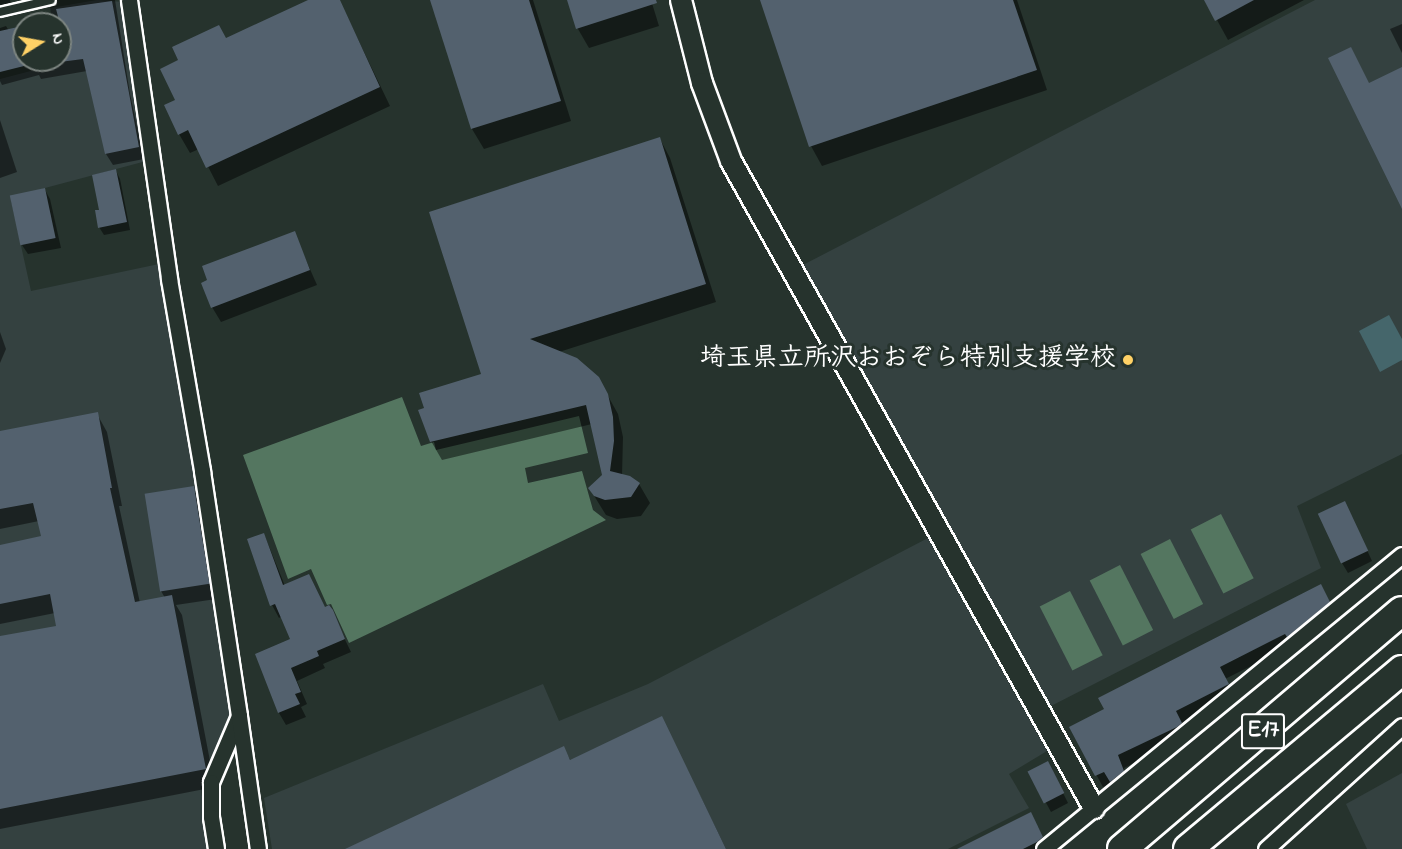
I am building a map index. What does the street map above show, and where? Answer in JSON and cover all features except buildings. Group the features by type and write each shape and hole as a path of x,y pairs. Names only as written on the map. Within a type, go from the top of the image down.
{"highway":[{"name":"E17","path":"1122,849 1402,611"},
{"name":"E17","path":"1188,849 1402,669"}],"street":[{"path":"129,0 153,152 169,279 202,471 258,849"},
{"path":"681,0 702,82 731,161 1094,808"},
{"path":"1044,849 1402,555"},
{"path":"216,849 211,817 211,782 239,716"},
{"path":"1266,849 1402,726"}],"lane":[{"path":"0,12 51,0"}],"shaded area":[{"path":"97,0 124,2 150,160 45,188 11,200 31,291 159,264 212,586 230,715 201,788 208,849 0,849 0,79 27,72 72,72 72,12 51,12 50,8"},
{"name":"埼玉県立所沢おおぞら特別支援学校","path":"1315,0 1402,0 1402,454 1297,506 1321,568 1051,706 799,267"},
{"path":"928,538 1047,751 1009,774 1029,808 948,849 272,849 264,798 543,684 559,721 648,684"},
{"path":"1402,773 1402,849 1367,849 1346,804"}],"green space":[{"path":"402,397 421,446 434,442 436,450 579,416 588,453 525,468 528,483 582,471 593,510 606,520 349,643 331,604 327,605 311,569 288,579 243,455"},
{"path":"1221,514 1254,578 1223,594 1191,529"},
{"path":"1170,539 1203,604 1174,619 1141,554"},
{"path":"1120,565 1153,630 1123,645 1090,580"},
{"path":"1070,591 1103,655 1072,671 1040,606"}],"water":[{"path":"1389,315 1402,339 1402,360 1380,372 1359,331"}],"place":[{"name":"埼玉県立所沢おおぞら特別支援学校","path":"1128,360"}]}
